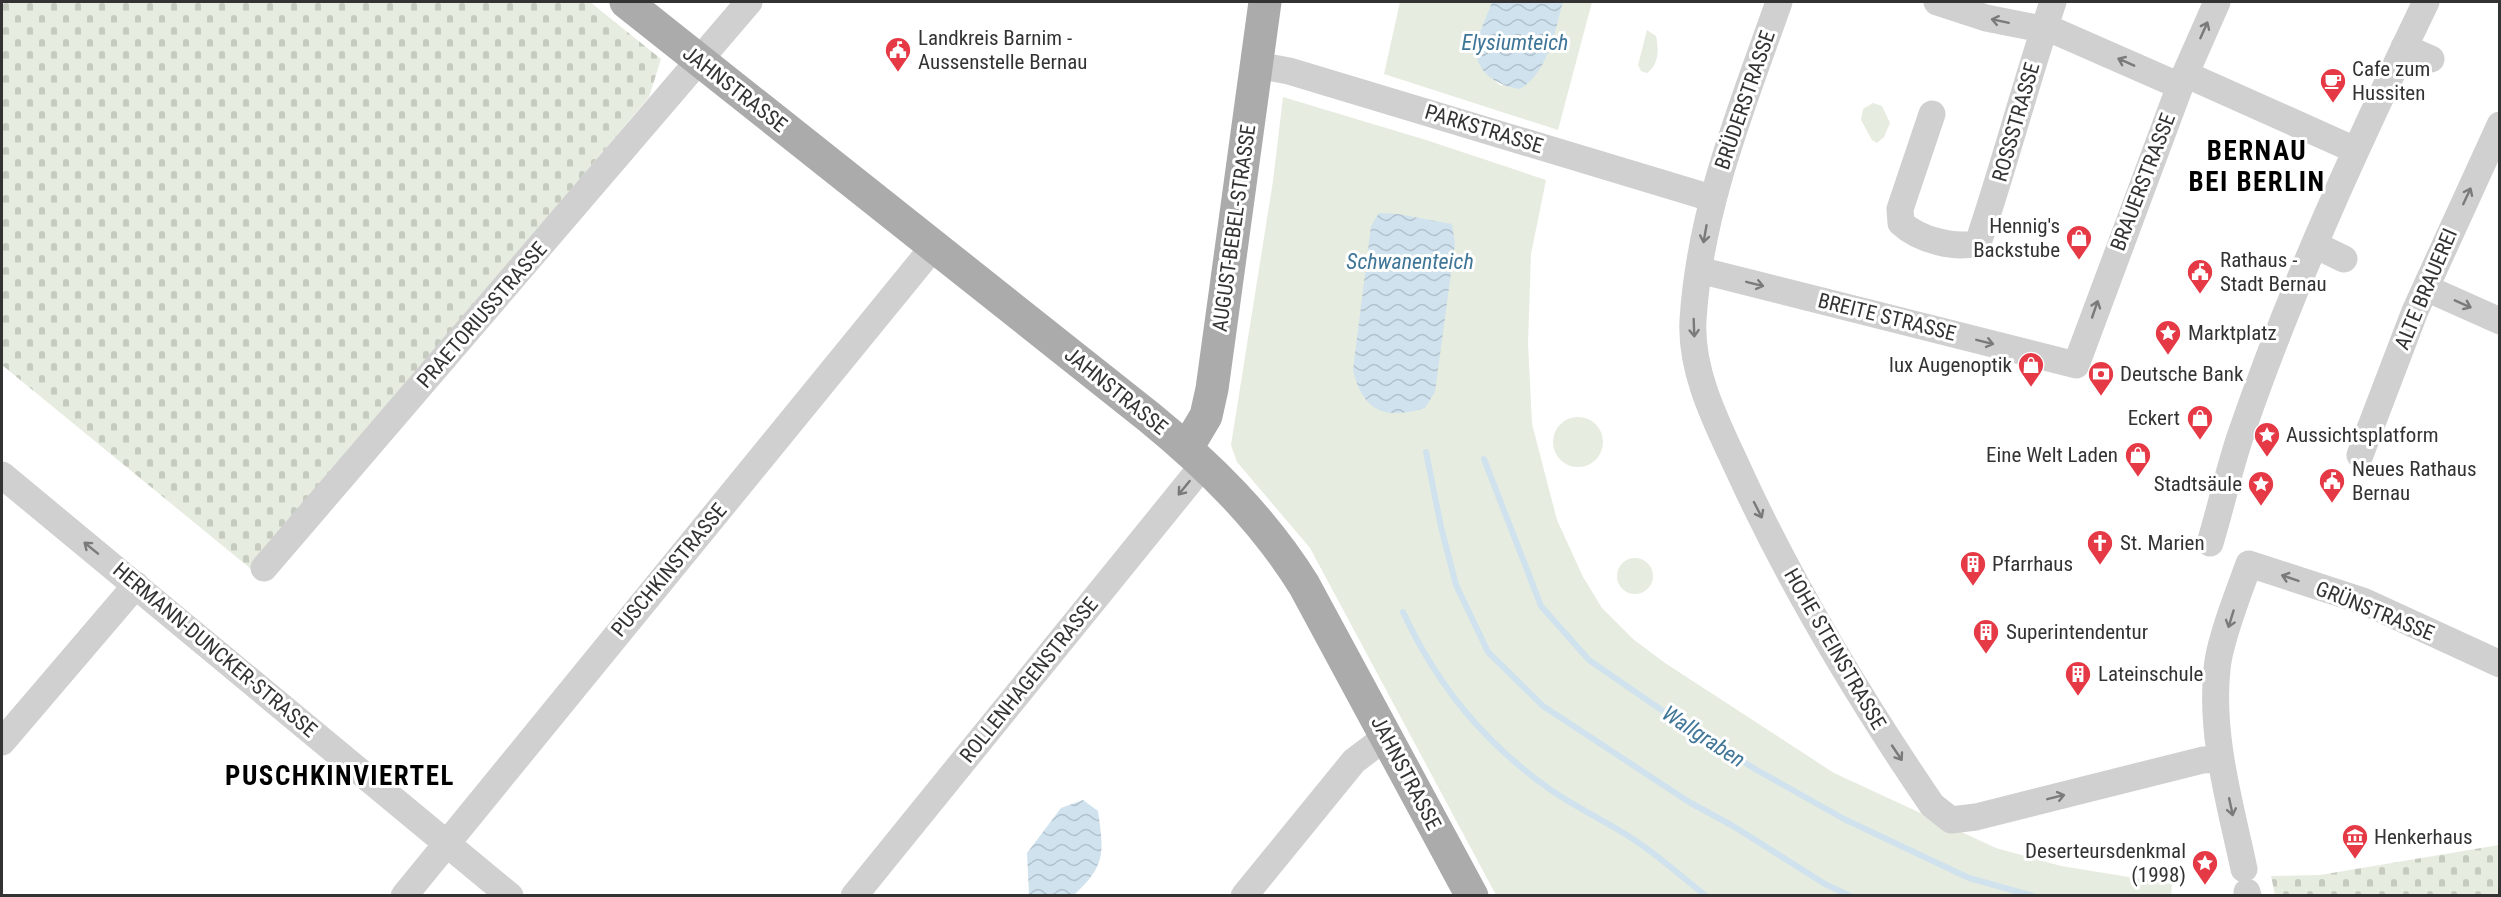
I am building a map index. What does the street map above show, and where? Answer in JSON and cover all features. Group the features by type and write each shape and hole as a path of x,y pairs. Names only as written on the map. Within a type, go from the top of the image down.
{"main road":[{"name":"JAHNSTRASSE","path":"626,2 935,245 1195,456 1256,518 1292,565 1472,896"},
{"name":"AUGUST-BEBEL-STRASSE","path":"1195,456 1212,389 1265,2"}],"street":[{"name":"PRAETORIUSSTRASSE","path":"264,568 749,2"},
{"name":"BRÜDERSTRASSE","path":"1711,198 1779,2"},
{"path":"1937,2 1986,18 2057,32 2355,150"},
{"name":"ROSSSTRASSE","path":"1932,114 1900,209 1901,223 1917,235 1964,247 1978,243 2011,144 2015,121 2053,2"},
{"name":"BRAUERSTRASSE","path":"2076,365 2182,80 2217,2"},
{"path":"2210,543 2241,435 2314,245 2355,150 2426,2"},
{"path":"2404,47 2431,60"},
{"name":"PARKSTRASSE","path":"1256,65 1289,71 1711,198"},
{"name":"ALTE BRAUEREI","path":"2360,455 2426,288 2499,125"},
{"name":"HOHE STEINSTRASSE","path":"1711,198 1693,322 1695,351 1716,421 1754,502 1828,644 1932,805 1951,820 1976,817 2203,760 2221,759"},
{"name":"PUSCHKINSTRASSE","path":"404,896 560,701 935,245"},
{"path":"2314,245 2344,258"},
{"name":"BREITE STRASSE","path":"1699,270 2076,365"},
{"path":"2426,288 2499,321"},
{"name":"ROLLENHAGENSTRASSE","path":"854,896 1165,512 1195,456"},
{"name":"HERMANN-DUNCKER-STRASSE","path":"2,475 510,896"},
{"name":"GRÜNSTRASSE","path":"2221,759 2215,710 2217,667 2250,564 2363,602 2499,664"},
{"path":"2,742 136,585"},
{"path":"1244,896 1354,761 1387,736"},
{"path":"2221,759 2246,885"}],"green space":[{"path":"2,2 590,2 661,59 649,97 251,569 2,365"},
{"path":"1400,2 1492,2 1478,47 1483,65 1501,86 1545,59 1563,2 1592,2 1558,130 1384,74"},
{"path":"1647,30 1656,36 1658,51 1654,66 1647,73 1641,71 1638,65"},
{"path":"1283,97 1426,140 1546,180 1531,254 1528,343 1532,424 1557,520 1583,577 1602,608 1633,639 1665,663 1834,773 1996,848 2061,866 2172,884 2171,895 1496,895 1310,548 1237,462 1231,445 1273,181"},
{"path":"1873,103 1882,106 1890,123 1884,137 1877,143 1872,140 1861,120 1863,109"},
{"path":"1578,417 1587,419 1598,428 1603,442 1601,451 1592,462 1578,467 1569,465 1558,456 1553,442 1555,433 1564,422"},
{"path":"1635,558 1648,563 1653,576 1648,589 1635,594 1622,589 1617,576 1622,563"},
{"path":"2499,845 2499,895 2275,895 2271,876 2320,875"}],"water":[{"name":"Elysiumteich","path":"1492,2 1563,2 1544,62 1530,81 1520,89 1491,78 1478,60 1476,52 1478,41"},
{"name":"Schwanenteich","path":"1379,213 1398,214 1452,224 1455,243 1435,392 1425,408 1411,412 1387,412 1370,404 1357,384 1353,370 1371,226"},
{"path":"1083,800 1098,811 1101,848 1100,858 1092,875 1074,895 1029,895 1027,853 1061,808"}],"waterway":[{"name":"Wallgraben","path":"1426,452 1441,527 1456,585 1488,652 1543,706 1689,802 1733,826 1825,884 1850,896"},
{"name":"Wallgraben","path":"1484,459 1541,606 1589,660 1660,709 1755,769 1844,819 1969,878 2033,896"},
{"name":"Wallgraben","path":"1403,612 1416,639 1447,688 1504,753 1551,790 1643,846 1706,896"}],"place":[{"name":"Landkreis Barnim - Aussenstelle Bernau","path":"898,73"},
{"name":"Cafe zum Hussiten","path":"2333,104"},
{"name":"Hennig's Backstube","path":"2079,261"},
{"name":"Rathaus - Stadt Bernau","path":"2200,295"},
{"name":"Marktplatz","path":"2168,356"},
{"name":"lux Augenoptik","path":"2031,388"},
{"name":"Deutsche Bank","path":"2101,397"},
{"name":"Eckert","path":"2200,441"},
{"name":"Aussichtsplatform","path":"2267,458"},
{"name":"Eine Welt Laden","path":"2138,478"},
{"name":"Neues Rathaus Bernau","path":"2332,504"},
{"name":"Stadtsäule","path":"2261,507"},
{"name":"St. Marien","path":"2100,566"},
{"name":"Pfarrhaus","path":"1973,587"},
{"name":"Superintendentur","path":"1986,655"},
{"name":"Lateinschule","path":"2078,697"},
{"name":"Henkerhaus","path":"2355,860"},
{"name":"Deserteursdenkmal (1998)","path":"2205,886"}],"district":[{"name":"BERNAU BEI BERLIN","path":"2257,166"},
{"name":"PUSCHKINVIERTEL","path":"340,776"}]}
